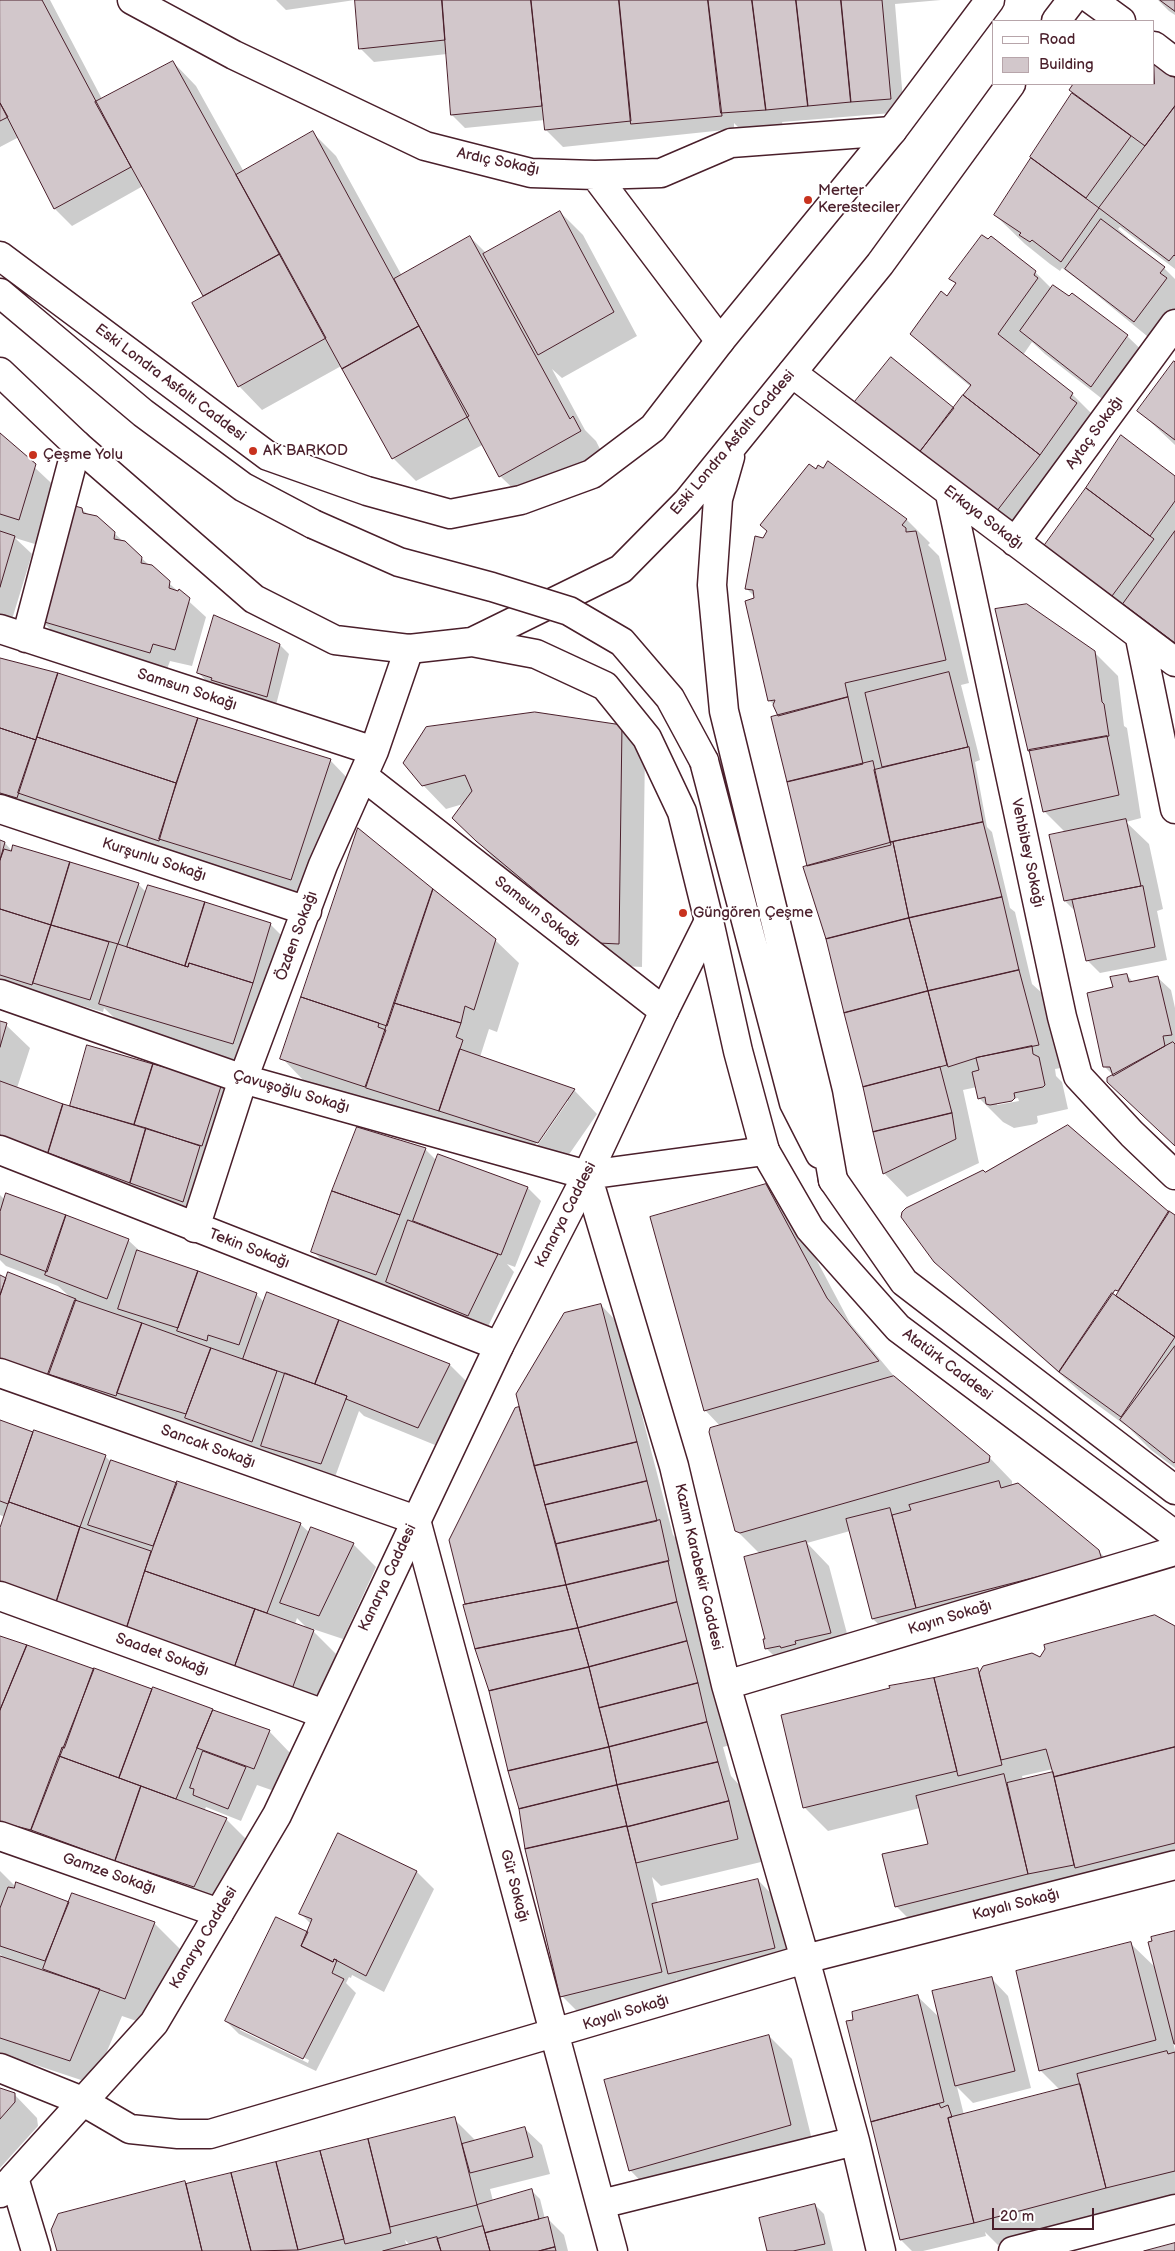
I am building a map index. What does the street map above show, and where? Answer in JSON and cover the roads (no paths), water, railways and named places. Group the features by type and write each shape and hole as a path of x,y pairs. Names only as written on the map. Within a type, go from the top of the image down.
{"street":[{"name":"Ardıç Sokağı","path":"132,0 234,55 425,146 532,173 595,175 661,172 731,143 892,131"},
{"name":"Eski Londra Asfaltı Caddesi","path":"0,256 268,456 367,491 450,514 521,500 592,474 653,428 720,341 892,131 990,0"},
{"path":"1057,20 1072,0"},
{"path":"1092,0 1120,20"},
{"path":"1155,47 1175,62"},
{"name":"Eski Londra Asfaltı Caddesi","path":"0,372 77,446 254,600 335,640 409,649 472,642 620,569 688,502 880,264 1010,85"},
{"path":"595,175 720,341"},
{"path":"0,294 143,413 243,487 313,524 399,562 492,587 569,611 622,642 670,698 704,761 794,1103 833,1180 904,1282 1175,1490"},
{"name":"Aytaç Sokağı","path":"1015,542 1175,324"},
{"name":"Erkaya Sokağı","path":"792,373 1140,638 1175,662"},
{"path":"26,638 77,446"},
{"path":"732,446 718,499 712,585 724,711 818,1095 833,1180"},
{"name":"Vehbibey Sokağı","path":"950,494 1062,1017 1078,1076 1132,1134 1173,1171"},
{"name":"Samsun Sokağı","path":"0,629 374,752"},
{"path":"1140,638 1175,809"},
{"name":"Atatürk Caddesi","path":"472,642 536,654 605,686 647,738 682,812 710,921 738,1051 765,1150 810,1229 898,1328 1175,1535"},
{"name":"Özden Sokağı","path":"195,1228 243,1079 324,864 374,752 409,649"},
{"name":"Samsun Sokağı","path":"363,776 664,1011"},
{"name":"Kurşunlu Sokağı","path":"0,809 307,911"},
{"name":"Kanarya Caddesi","path":"7,2185 154,2023 276,1815 499,1346 587,1175 664,1011 710,921"},
{"name":"Çavuşoğlu Sokağı","path":"0,994 243,1079 587,1175"},
{"name":"Tekin Sokağı","path":"0,1150 499,1346"},
{"path":"587,1175 765,1150"},
{"name":"Kazım Karabekir Caddesi","path":"587,1175 674,1466 726,1685 805,1959 854,2141 881,2251"},
{"name":"Sancak Sokağı","path":"0,1373 416,1520"},
{"name":"Gür Sokağı","path":"416,1520 613,2251"},
{"name":"Kayın Sokağı","path":"726,1685 1175,1551"},
{"name":"Saadet Sokağı","path":"0,1596 324,1714"},
{"name":"Gamze Sokağı","path":"0,1836 219,1913"},
{"name":"Kayalı Sokağı","path":"0,2068 82,2101 130,2129 178,2134 210,2134 805,1959 1175,1865"},
{"path":"601,2204 854,2141"},
{"path":"7,2185 36,2251"},
{"path":"1013,2251 1175,2209"}],"place":[{"name":"Merter Keresteciler","path":"808,200"},
{"name":"AK BARKOD","path":"253,451"},
{"name":"Çeşme Yolu","path":"33,455"},
{"name":"Güngören Çeşme","path":"683,913"}]}
